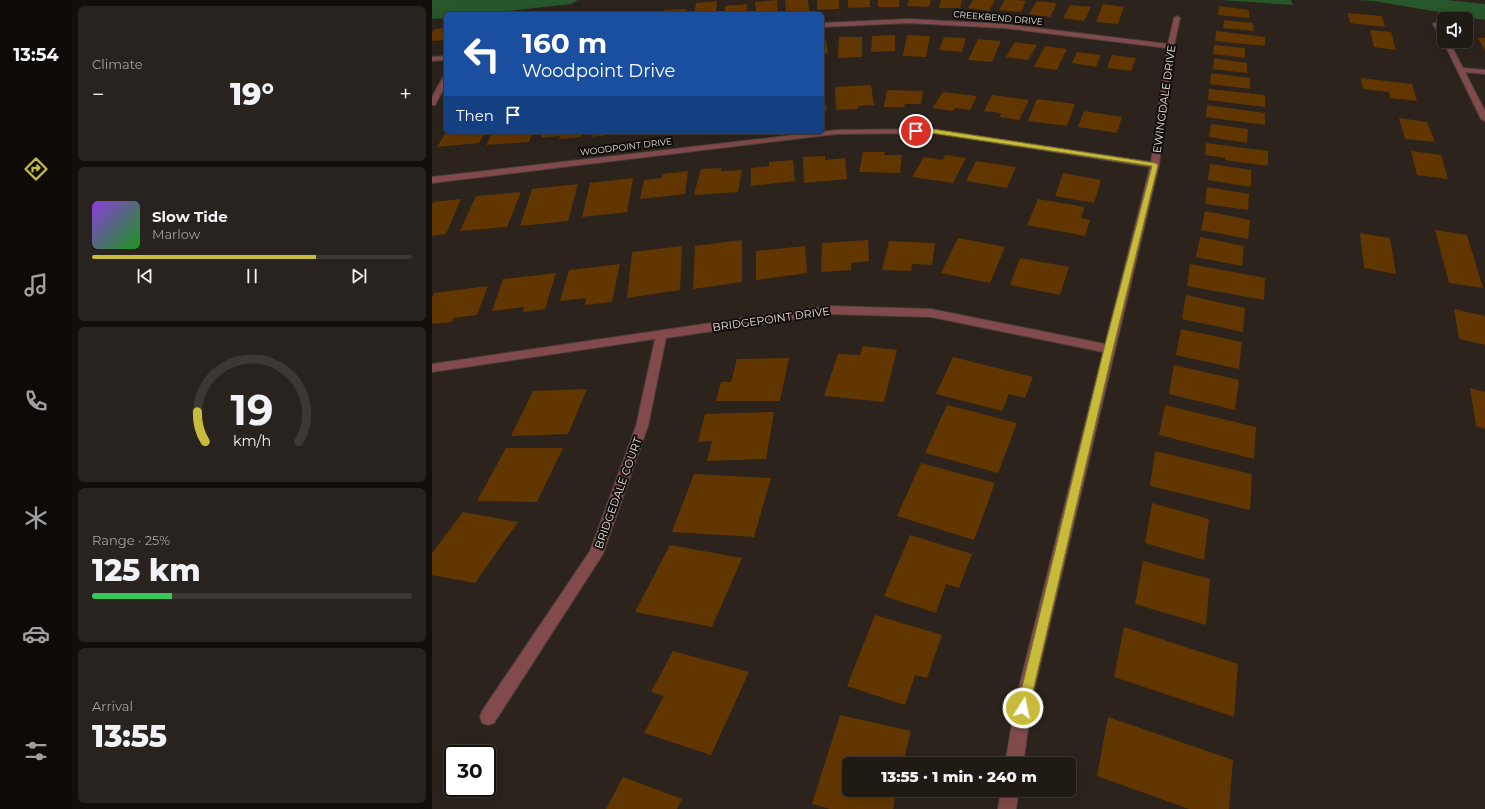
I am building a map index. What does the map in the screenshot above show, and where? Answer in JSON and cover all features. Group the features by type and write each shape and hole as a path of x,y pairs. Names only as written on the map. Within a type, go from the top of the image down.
{"street":[{"name":"EWINGDALE DRIVE","path":"1015,757 1025,694 1155,165 1171,46 1177,18"},
{"name":"CREEKBEND DRIVE","path":"824,24 909,21 995,26 1171,46"},
{"path":"1450,48 1485,119"},
{"path":"432,60 444,58"},
{"path":"1461,70 1485,72"},
{"path":"432,103 444,82"},
{"name":"WOODPOINT DRIVE","path":"824,134 837,132 932,131 1155,165"},
{"name":"WOODPOINT DRIVE","path":"432,180 820,134"},
{"name":"BRIDGEPOINT DRIVE","path":"432,368 828,310 938,314 1109,349"},
{"name":"BRIDGEDALE COURT","path":"488,717 596,554 642,426 661,335"},
{"path":"1007,809 1009,797"}],"green space":[{"path":"432,0 578,0 571,4 499,12 444,12 444,18 432,19"},
{"path":"1220,0 1291,0 1293,5"},
{"path":"1355,0 1447,0 1485,4 1485,20 1473,18 1473,12 1438,12 1374,1"}],"building":[{"path":"777,0 778,12 756,12 755,2"},
{"path":"785,0 808,0 809,11 786,12"},
{"path":"817,0 839,0 839,9 817,10"},
{"path":"848,0 870,0 870,7 848,8"},
{"path":"878,0 899,0 899,7 878,7"},
{"path":"909,0 931,0 929,7 907,6"},
{"path":"941,0 962,0 960,8 939,8"},
{"path":"973,0 995,0 989,11 968,8"},
{"path":"1005,0 1026,1 1021,12 999,10"},
{"path":"717,1 716,12 694,12 696,3"},
{"path":"1037,1 1057,3 1050,17 1029,14"},
{"path":"747,4 747,12 724,12 725,6"},
{"path":"1103,4 1124,7 1118,24 1096,22"},
{"path":"1070,5 1091,7 1084,21 1063,18"},
{"path":"1219,6 1249,10 1249,18 1218,15"},
{"path":"687,9 686,12 664,12 664,10"},
{"path":"1348,13 1382,16 1385,27 1350,23"},
{"path":"1224,20 1253,23 1254,31 1223,28"},
{"path":"444,28 444,40 432,41 432,32 435,29"},
{"path":"1370,30 1391,32 1396,50 1374,47"},
{"path":"1216,31 1265,37 1265,46 1215,41"},
{"path":"895,35 895,51 871,52 872,36"},
{"path":"907,35 930,36 926,57 903,56"},
{"path":"839,37 862,37 862,57 838,58"},
{"path":"944,37 966,38 962,52 939,50"},
{"path":"1478,38 1485,38 1485,51"},
{"path":"824,39 826,39 828,53 824,54"},
{"path":"978,39 1001,41 992,62 968,60"},
{"path":"1015,42 1037,45 1028,60 1006,57"},
{"path":"1214,45 1245,48 1245,58 1213,54"},
{"path":"1045,46 1067,49 1057,70 1034,67"},
{"path":"1077,52 1101,55 1096,67 1072,63"},
{"path":"1112,55 1136,58 1131,71 1107,68"},
{"path":"1214,58 1247,63 1247,73 1213,69"},
{"path":"1211,73 1250,78 1250,89 1210,84"},
{"path":"1361,78 1412,84 1417,101 1390,98 1389,92 1363,89"},
{"path":"871,85 874,105 858,106 858,109 836,110 835,87"},
{"path":"1209,89 1265,95 1265,107 1208,100"},
{"path":"887,90 923,91 921,104 905,104 904,107 884,107"},
{"path":"943,92 977,96 970,110 955,108 953,111 932,108"},
{"path":"824,95 827,111 824,112"},
{"path":"992,95 1029,100 1019,120 1000,117 1001,113 984,111"},
{"path":"1037,99 1075,104 1067,126 1028,121"},
{"path":"1207,105 1265,113 1265,125 1206,117"},
{"path":"1084,111 1122,117 1117,133 1078,127"},
{"path":"1399,118 1427,122 1435,142 1405,139"},
{"path":"1211,124 1248,129 1247,143 1209,137"},
{"path":"445,134 484,134 479,143 437,147"},
{"path":"492,134 532,134 529,142 486,145"},
{"path":"542,134 582,134 581,137 559,139 560,136 541,138"},
{"path":"593,134 615,134 592,137"},
{"path":"1206,143 1268,151 1268,166 1225,160 1225,158 1205,155"},
{"path":"1411,151 1441,155 1448,179 1417,175"},
{"path":"863,152 885,152 884,155 902,155 900,173 859,172"},
{"path":"945,155 966,158 953,183 912,177 924,157 943,160"},
{"path":"825,156 825,160 845,158 847,179 804,183 803,157"},
{"path":"793,160 795,181 751,186 751,168 769,166 769,162"},
{"path":"976,161 1016,167 1007,188 966,181"},
{"path":"1210,164 1251,170 1251,187 1208,180"},
{"path":"721,168 721,171 742,170 738,192 694,195 701,169"},
{"path":"688,171 685,194 640,199 644,180 662,178 663,174"},
{"path":"1063,173 1101,180 1094,203 1055,196"},
{"path":"633,178 627,212 582,217 590,183"},
{"path":"578,184 568,221 520,226 532,189"},
{"path":"1207,187 1249,194 1248,210 1205,204"},
{"path":"521,192 507,227 460,231 476,196"},
{"path":"461,199 446,234 432,236 433,202"},
{"path":"1038,199 1085,207 1081,218 1090,220 1085,236 1027,225"},
{"path":"1205,211 1250,220 1248,239 1201,230"},
{"path":"1435,230 1467,235 1483,288 1449,283"},
{"path":"1360,233 1390,238 1396,274 1364,268"},
{"path":"1200,237 1244,246 1242,266 1196,257"},
{"path":"958,238 1005,247 990,283 941,273"},
{"path":"742,240 742,282 693,289 695,246"},
{"path":"868,240 869,261 851,263 851,270 821,272 822,243"},
{"path":"889,241 935,243 932,265 912,264 911,271 882,270"},
{"path":"682,246 680,290 627,298 632,252"},
{"path":"805,246 807,273 756,280 756,251"},
{"path":"1020,258 1069,267 1060,295 1010,285"},
{"path":"620,264 612,302 585,305 586,298 560,301 569,270"},
{"path":"1190,264 1265,278 1264,300 1187,286"},
{"path":"556,273 545,309 523,312 524,307 492,311 503,279"},
{"path":"488,286 477,315 453,318 452,322 432,324 432,298 434,293"},
{"path":"1186,295 1245,308 1243,332 1182,319"},
{"path":"1454,309 1485,316 1485,345 1459,339"},
{"path":"1181,329 1242,342 1239,369 1176,355"},
{"path":"863,346 897,350 884,402 824,396 838,354 860,355"},
{"path":"953,357 1033,377 1025,398 1009,394 1002,411 936,394"},
{"path":"789,358 780,401 716,401 721,382 731,382 737,359"},
{"path":"1174,365 1239,380 1235,410 1169,394"},
{"path":"1470,388 1485,392 1485,429 1476,426"},
{"path":"587,389 568,434 511,436 533,391"},
{"path":"947,405 1017,423 998,473 925,453"},
{"path":"1165,405 1256,427 1254,459 1159,435"},
{"path":"774,412 766,459 707,461 712,441 698,442 705,414"},
{"path":"506,448 563,448 537,502 477,501"},
{"path":"1155,451 1252,474 1250,510 1150,486"},
{"path":"921,463 995,483 974,540 897,516"},
{"path":"694,474 771,478 754,537 672,532"},
{"path":"1152,503 1209,519 1204,560 1145,543"},
{"path":"463,512 518,522 475,583 432,575 432,553"},
{"path":"910,535 972,554 959,588 946,584 936,613 884,596"},
{"path":"670,545 742,558 712,627 635,612"},
{"path":"1143,561 1210,579 1206,625 1135,604"},
{"path":"875,615 942,635 927,678 915,675 905,705 847,686"},
{"path":"1124,627 1238,664 1234,717 1114,677"},
{"path":"673,651 749,672 711,755 644,733 664,696 651,692"},
{"path":"840,715 911,731 905,757 842,757 842,797 896,797 893,809 830,809 812,804"},
{"path":"1108,717 1233,760 1229,809 1189,809 1097,776"},
{"path":"623,777 682,799 677,809 606,809"}],"route":[{"path":"916,131 932,131 1155,165 1025,694 1023,708"}]}
